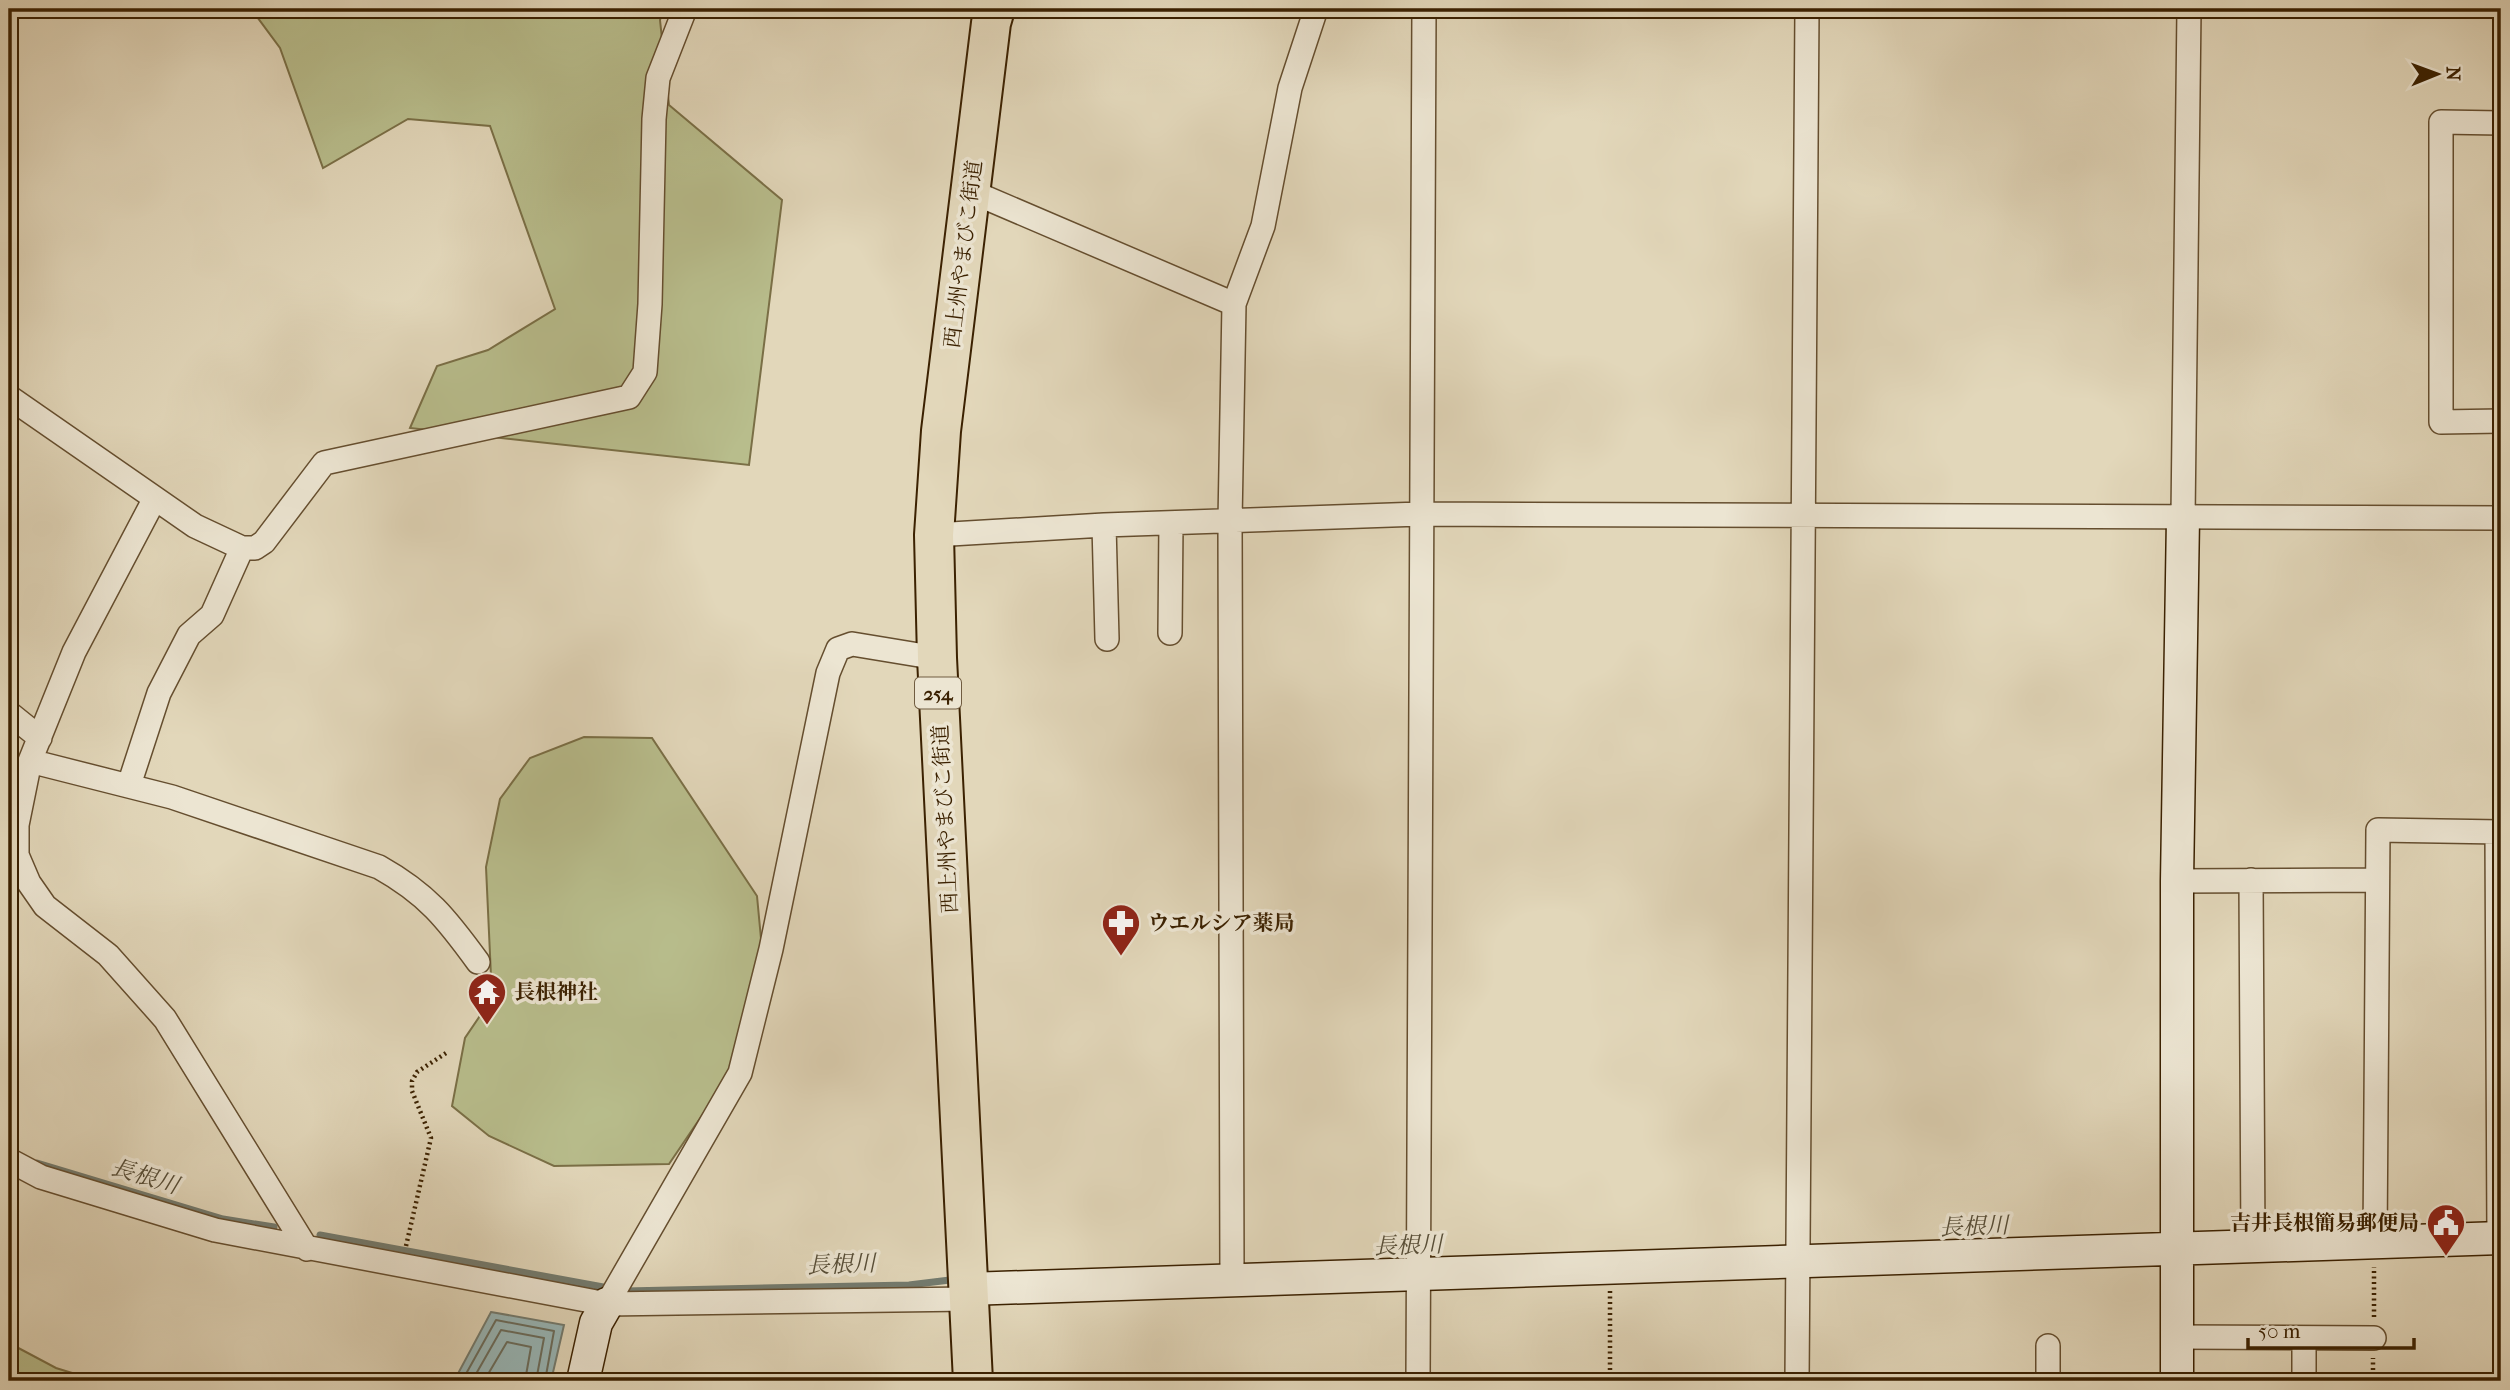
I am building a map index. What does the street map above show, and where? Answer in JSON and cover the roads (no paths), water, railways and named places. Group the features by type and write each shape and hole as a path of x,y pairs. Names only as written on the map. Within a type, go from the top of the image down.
{"highway":[{"name":"西上州やまびこ街道","path":"973,1381 937,658 934,535 941,432 991,23 995,9"}],"street":[{"path":"9,397 59,429 154,500 195,526 242,548 255,548 264,542 324,463 629,397 645,372 650,304 653,119 658,78 685,9"},
{"path":"1232,1278 1230,521 1234,304 1264,226 1290,88 1316,9"},
{"path":"1418,1381 1424,9"},
{"path":"1797,1381 1808,9"},
{"path":"2177,1381 2176,881 2189,9"},
{"path":"2501,123 2441,122 2441,422 2501,421"},
{"path":"970,191 1234,304"},
{"path":"154,500 74,652 30,761 17,825 17,855 29,883 45,906 108,955 131,978 165,1020 307,1249"},
{"path":"934,535 1104,525 1420,514 2501,518"},
{"path":"1170,634 1171,523"},
{"path":"1104,525 1107,639"},
{"path":"129,785 159,693 189,635 212,615 242,548"},
{"path":"583,1381 596,1323 740,1073 771,949 828,673 838,649 852,644 937,658"},
{"path":"9,713 40,738"},
{"path":"30,761 129,785 379,867 407,883 442,913 478,962"},
{"path":"9,1160 41,1177 203,1226 307,1249 607,1304 968,1294 1232,1278 2375,1243 2500,1238 2499,832 2378,830 2375,1243"},
{"path":"2251,880 2253,1246"},
{"path":"2176,881 2377,880"},
{"path":"2177,1337 2374,1338"},
{"path":"2304,1338 2304,1381"},
{"path":"2048,1346 2048,1381"}],"water":[{"path":"491,1312 564,1325 551,1381 454,1381"}],"waterway":[{"name":"長根川","path":"37,1163 223,1219 274,1227"},
{"name":"長根川","path":"320,1235 625,1291 909,1285 958,1279"}],"place":[{"name":"ウエルシア薬局","path":"1121,957"},
{"name":"長根神社","path":"487,1026"},
{"name":"吉井長根簡易郵便局","path":"2446,1257"}]}
